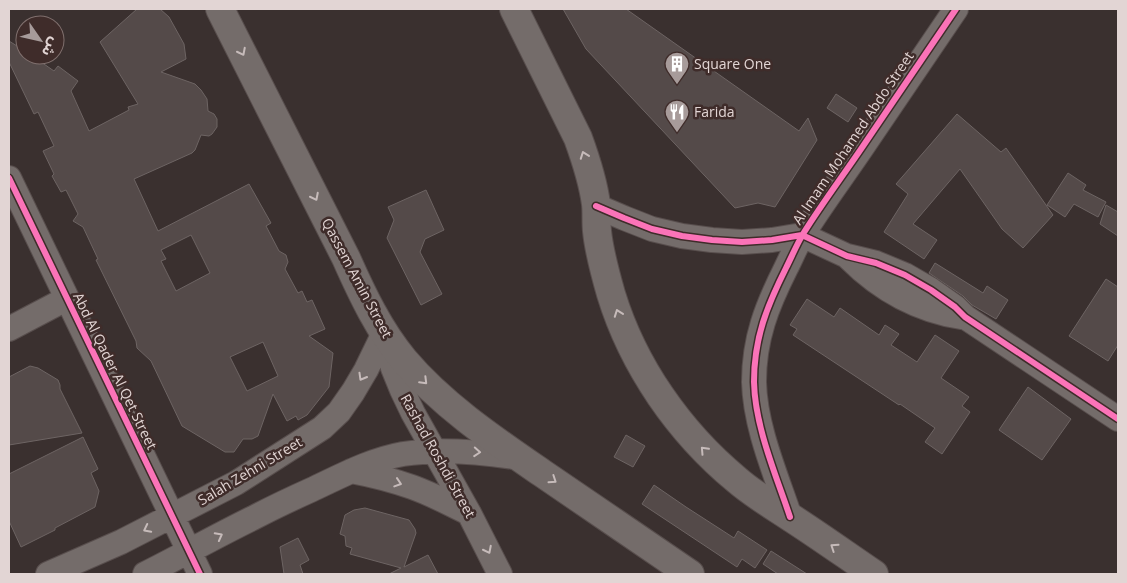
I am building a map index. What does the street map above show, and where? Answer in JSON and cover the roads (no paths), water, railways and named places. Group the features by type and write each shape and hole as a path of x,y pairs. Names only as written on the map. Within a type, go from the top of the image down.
{"main road":[{"name":"Qassem Amin Street","path":"220,9 342,249 358,286 384,334 404,361 445,401 473,424 690,574"},
{"path":"514,9 578,138 586,160 596,206 597,232 603,264 612,295 629,340 652,383 685,429 713,459 737,480 756,495 874,574"}],"street":[{"name":"Al Imam Mohamed Abdo Street","path":"790,517 759,424 756,404 754,384 755,363 762,323 802,235 956,9"},
{"name":"Abd Al Qader Al Qet Street","path":"9,178 200,574"},
{"path":"596,206 652,229 682,236 742,242 802,235 847,256 876,263 899,284 918,282 943,298 966,317 1118,420"},
{"path":"9,329 66,299"},
{"name":"Rashad Roshdi Street","path":"384,334 393,368 402,390 500,574"},
{"name":"Salah Zehni Street","path":"48,574 121,542 236,483 322,428 339,412 353,392 384,334"},
{"path":"145,574 253,518 378,460 404,454 463,451 492,453 520,458"},
{"path":"351,471 412,487 469,513"}],"place":[{"name":"Square One","path":"677,85"},
{"name":"Farida","path":"677,133"}]}
